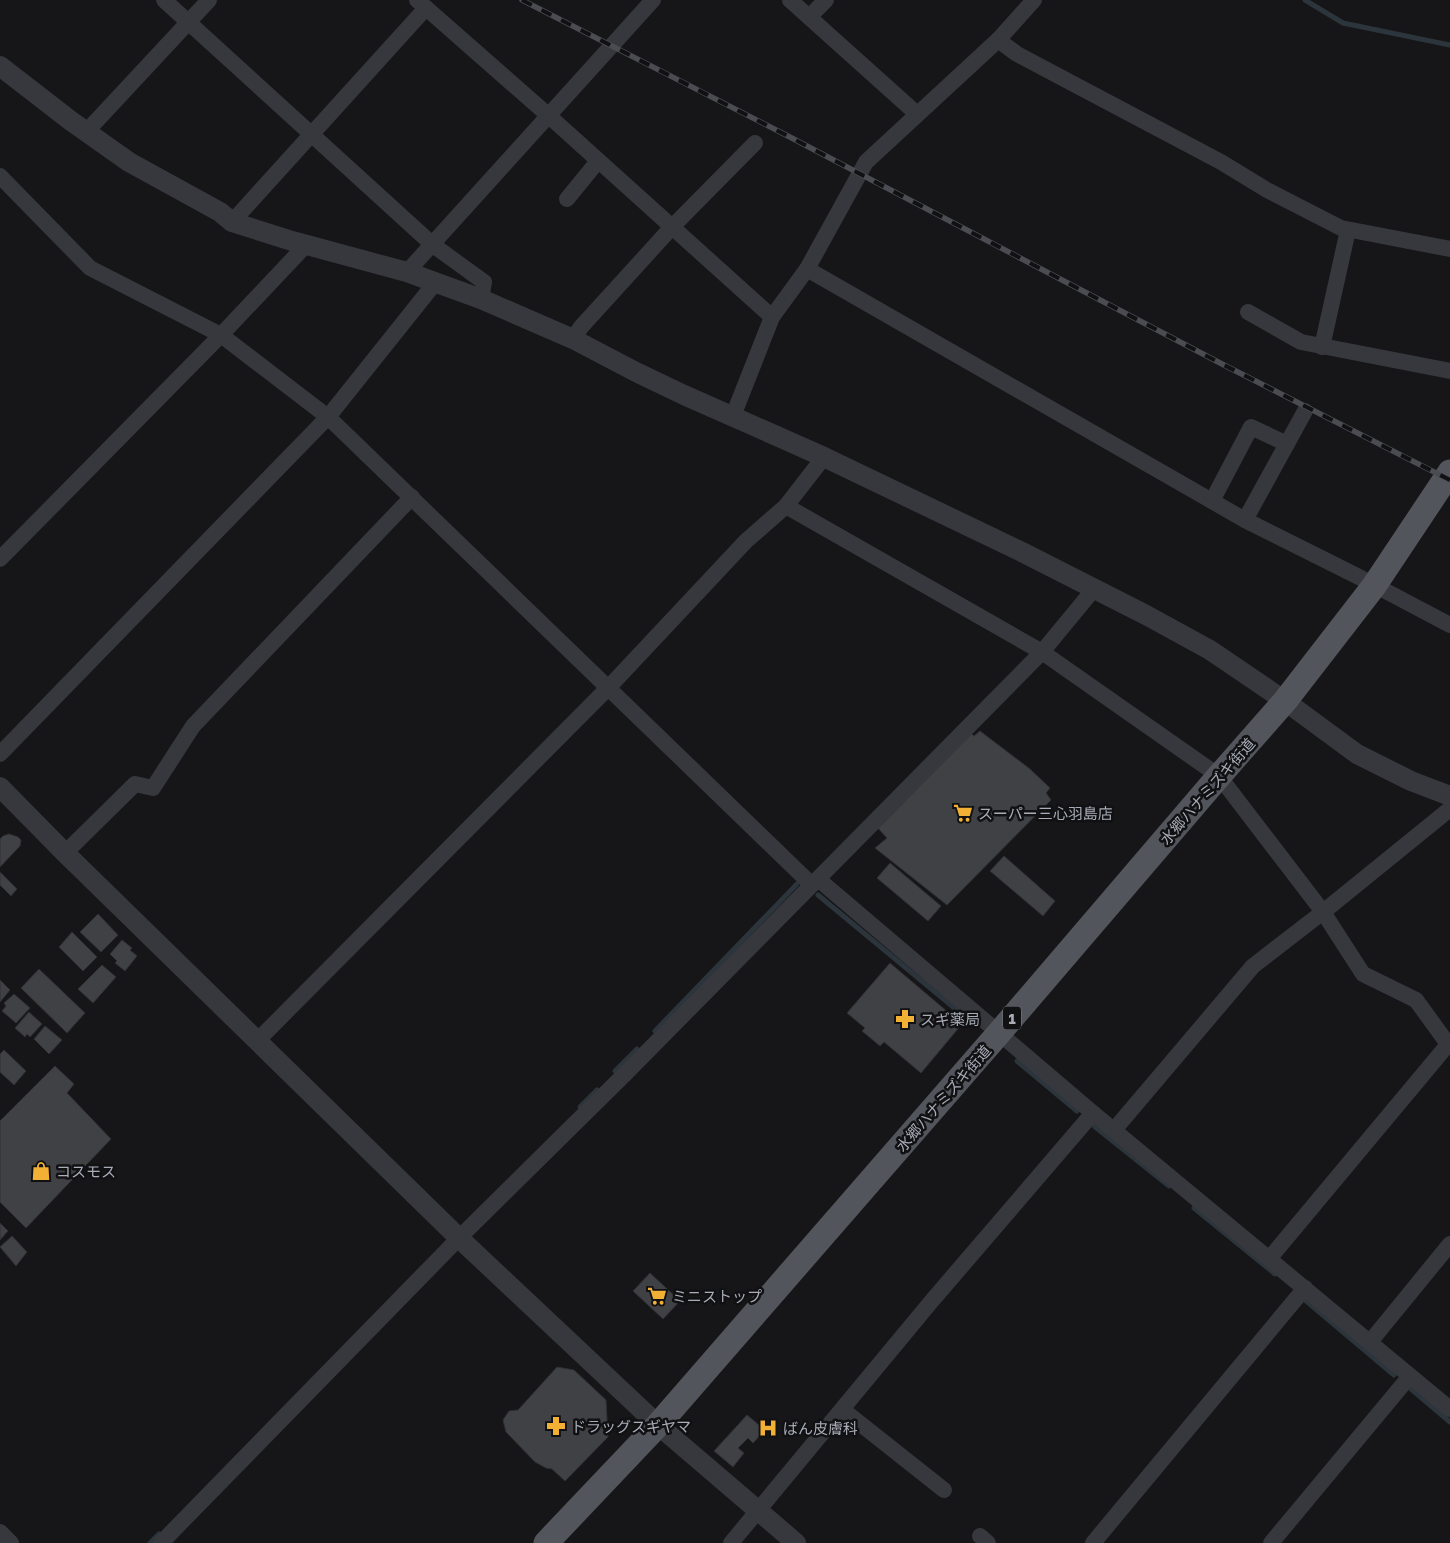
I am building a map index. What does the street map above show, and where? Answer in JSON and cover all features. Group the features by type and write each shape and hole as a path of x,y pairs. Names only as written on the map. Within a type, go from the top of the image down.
{"main road":[{"name":"水郷ハナミズキ街道","path":"546,1543 658,1425 1285,701 1374,586 1450,472"}],"street":[{"path":"164,0 433,245 484,282 481,299"},
{"path":"86,132 209,0"},
{"path":"407,272 653,0"},
{"path":"790,0 917,114"},
{"path":"809,17 826,0"},
{"path":"733,416 772,317 807,269 866,162 998,40 1034,0"},
{"path":"232,222 311,134 422,4 772,317"},
{"path":"998,40 1018,54 1221,162 1267,190 1341,228 1450,249"},
{"path":"0,66 86,132 129,162 220,212 232,222 407,272 481,299 573,339 636,372 824,457 1022,552 1146,615 1210,650 1285,701 1356,754 1411,781 1450,796"},
{"path":"573,339 581,327 672,227 756,143"},
{"path":"567,199 598,160"},
{"path":"0,176 90,268 220,335 328,417 814,882 999,1033 1450,1409"},
{"path":"1322,347 1348,230"},
{"path":"0,559 220,335 306,244"},
{"path":"807,269 1245,520 1450,625"},
{"path":"0,754 328,417 435,283"},
{"path":"1248,312 1301,342 1450,371"},
{"path":"1245,520 1305,411"},
{"path":"1212,501 1251,427 1287,444"},
{"path":"257,1042 609,687 746,540 786,506 824,457"},
{"path":"65,853 135,784 153,788 193,726 412,497"},
{"path":"786,506 1042,652 1219,776 1323,912 1363,974 1416,1000 1449,1043 1269,1259"},
{"path":"161,1543 459,1238 632,1067 1042,652 1094,589"},
{"path":"0,787 257,1042 459,1238 658,1425 796,1543"},
{"path":"1114,1130 1252,966 1323,912 1450,810"},
{"path":"731,1543 930,1303 1093,1113"},
{"path":"1370,1342 1450,1244"},
{"path":"1093,1543 1305,1288"},
{"path":"1271,1543 1410,1376"},
{"path":"843,1410 944,1490"},
{"path":"0,1532 12,1543"}],"building":[{"name":"スーパー三心羽島店","path":"980,731 1030,769 1050,788 1046,793 1051,800 947,905 875,848 887,838 876,826 969,732 974,736"},
{"path":"9,834 21,840 20,846 0,867 0,839"},
{"path":"1004,856 1055,901 1043,916 990,871"},
{"path":"890,863 941,906 928,921 877,878"},
{"path":"0,872 17,889 11,896 0,885"},
{"path":"98,914 118,935 101,952 80,932"},
{"path":"72,932 97,957 83,971 59,947"},
{"path":"122,940 132,948 130,950 137,956 125,971 115,963 117,961 110,954"},
{"name":"スギ薬局","path":"890,963 962,1024 921,1073 884,1042 880,1046 862,1031 865,1028 847,1013"},
{"path":"102,965 116,977 93,1003 78,989"},
{"path":"39,969 85,1013 67,1033 21,988"},
{"path":"0,980 10,990 0,1002"},
{"path":"14,994 30,1008 16,1023 2,1011 6,1006 4,1003"},
{"path":"29,1012 42,1024 30,1037 27,1034 25,1037 15,1028"},
{"path":"45,1026 62,1040 49,1054 34,1039"},
{"path":"4,1050 26,1071 14,1085 0,1072 0,1054"},
{"name":"コスモス","path":"55,1066 74,1084 67,1093 111,1139 26,1228 0,1202 0,1121"},
{"path":"0,1223 8,1231 0,1240"},
{"path":"12,1236 27,1252 16,1266 0,1247"},
{"name":"ミニストップ","path":"650,1273 680,1301 663,1319 633,1291"},
{"name":"ドラッグスギヤマ","path":"557,1367 574,1370 606,1400 608,1437 565,1481 552,1469 535,1462 506,1432 503,1420 509,1411 518,1410"},
{"path":"747,1415 765,1430 753,1443 748,1438 738,1448 744,1453 733,1467 714,1451"}],"waterway":[{"path":"1305,0 1343,23 1450,45"},
{"path":"655,1031 797,884"},
{"path":"818,895 970,1021"},
{"path":"615,1071 637,1049"},
{"path":"1017,1061 1077,1111"},
{"path":"580,1107 597,1090"},
{"path":"1094,1126 1169,1186"},
{"path":"1194,1208 1275,1274"},
{"path":"1305,1300 1394,1375"},
{"path":"1411,1389 1450,1422"},
{"path":"150,1543 159,1534"}],"railway":[{"path":"522,0 786,135 1222,364 1450,480"}],"place":[{"name":"スーパー三心羽島店","path":"963,813"},
{"name":"スギ薬局","path":"905,1019"},
{"name":"コスモス","path":"41,1171"},
{"name":"ミニストップ","path":"657,1296"},
{"name":"ドラッグスギヤマ","path":"556,1426"},
{"name":"ばん皮膚科","path":"768,1428"}]}
